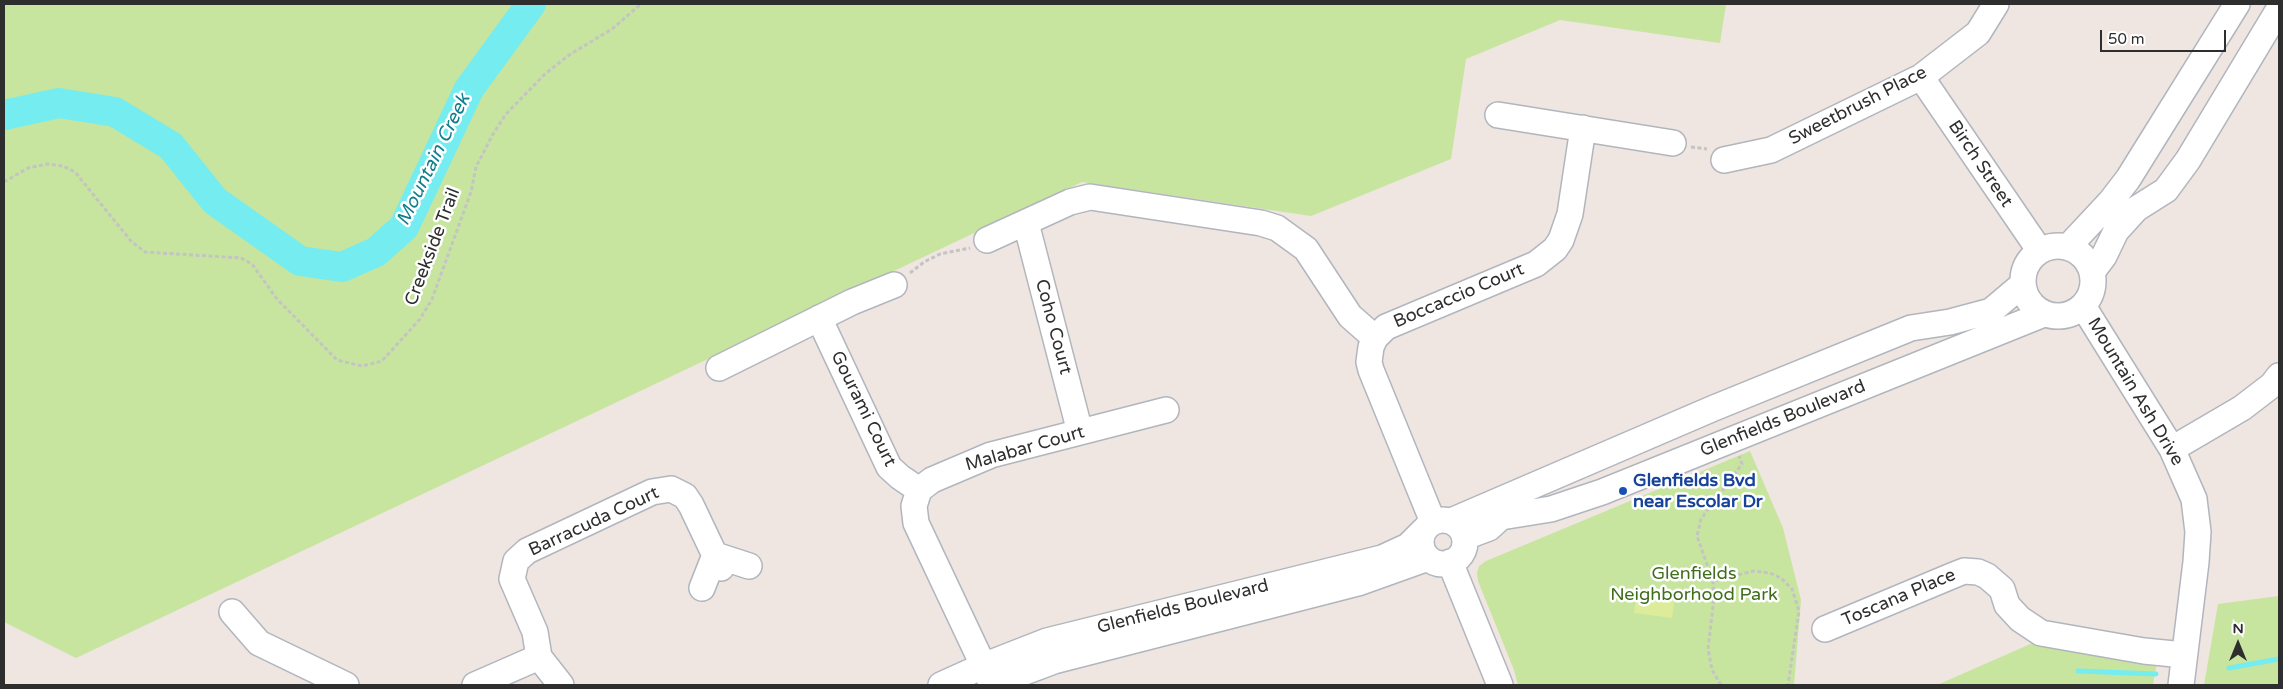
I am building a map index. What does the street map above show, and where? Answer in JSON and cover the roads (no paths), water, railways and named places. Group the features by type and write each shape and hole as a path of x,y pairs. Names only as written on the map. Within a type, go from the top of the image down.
{"street":[{"path":"2068,247 2111,201 2128,178 2236,4"},
{"name":"Sweetbrush Place","path":"1724,160 1771,150 1921,77 1978,33 1991,5"},
{"path":"2092,272 2104,256 2116,231 2136,209 2166,190 2188,160 2279,9"},
{"name":"Birch Street","path":"1921,77 2040,251"},
{"path":"1498,115 1673,143"},
{"name":"Boccaccio Court","path":"1500,685 1439,560 1421,546 1443,528 1371,370 1369,353 1375,338 1386,327 1536,264 1555,249 1562,240 1570,214 1583,128"},
{"path":"986,240 1070,202 1090,197 1269,225 1306,249 1350,316 1375,338"},
{"name":"Coho Court","path":"1026,223 1080,432"},
{"path":"2054,246 2068,247 2079,253 2087,261 2092,272 2093,284 2090,296 2083,306 2064,316 2044,314 2034,307 2026,296 2023,284 2026,265 2040,251 2054,246"},
{"path":"719,368 852,302 894,284"},
{"name":"Glenfields Boulevard","path":"988,678 1047,641 1382,558 1443,528 1714,408 1911,328 1950,322 1991,310 2004,297 2023,284"},
{"name":"Mountain Ash Drive","path":"2083,306 2172,449 2194,499 2198,532 2181,685"},
{"name":"Glenfields Boulevard","path":"1443,528 1489,528 1501,517 1551,509 1594,495 2044,314"},
{"name":"Gourami Court","path":"819,318 889,467 920,490"},
{"path":"2172,449 2242,408 2272,385 2279,376"},
{"name":"Malabar Court","path":"920,490 932,480 976,460 1166,410"},
{"name":"Barracuda Court","path":"561,685 539,657 535,632 512,579 516,561 527,551 652,492 671,489 685,496 691,505 718,561"},
{"path":"920,490 914,506 916,523 988,678"},
{"path":"1439,560 1461,555 1464,548 1443,528"},
{"name":"Glenfields Boulevard","path":"941,685 988,678 1054,662 1439,560"},
{"path":"702,588 718,561 749,566"},
{"name":"Toscana Place","path":"1826,629 1964,571 1978,572 1988,576 2002,589 2007,605 2020,619 2042,633 2144,651 2184,655"},
{"path":"232,612 259,643 346,685"},
{"path":"475,685 539,657"}],"waterway":[{"name":"Mountain Creek","path":"4,115 59,103 115,112 171,146 215,201 300,261 342,267 376,252 404,227 469,89 531,4"},
{"path":"2229,668 2279,659"},
{"path":"2078,671 2156,674"}],"place":[{"name":"Glenfields Bvd near Escolar Dr","path":"1623,491"}],"park label":[{"name":"Glenfields Neighborhood Park","path":"1694,584"}]}
